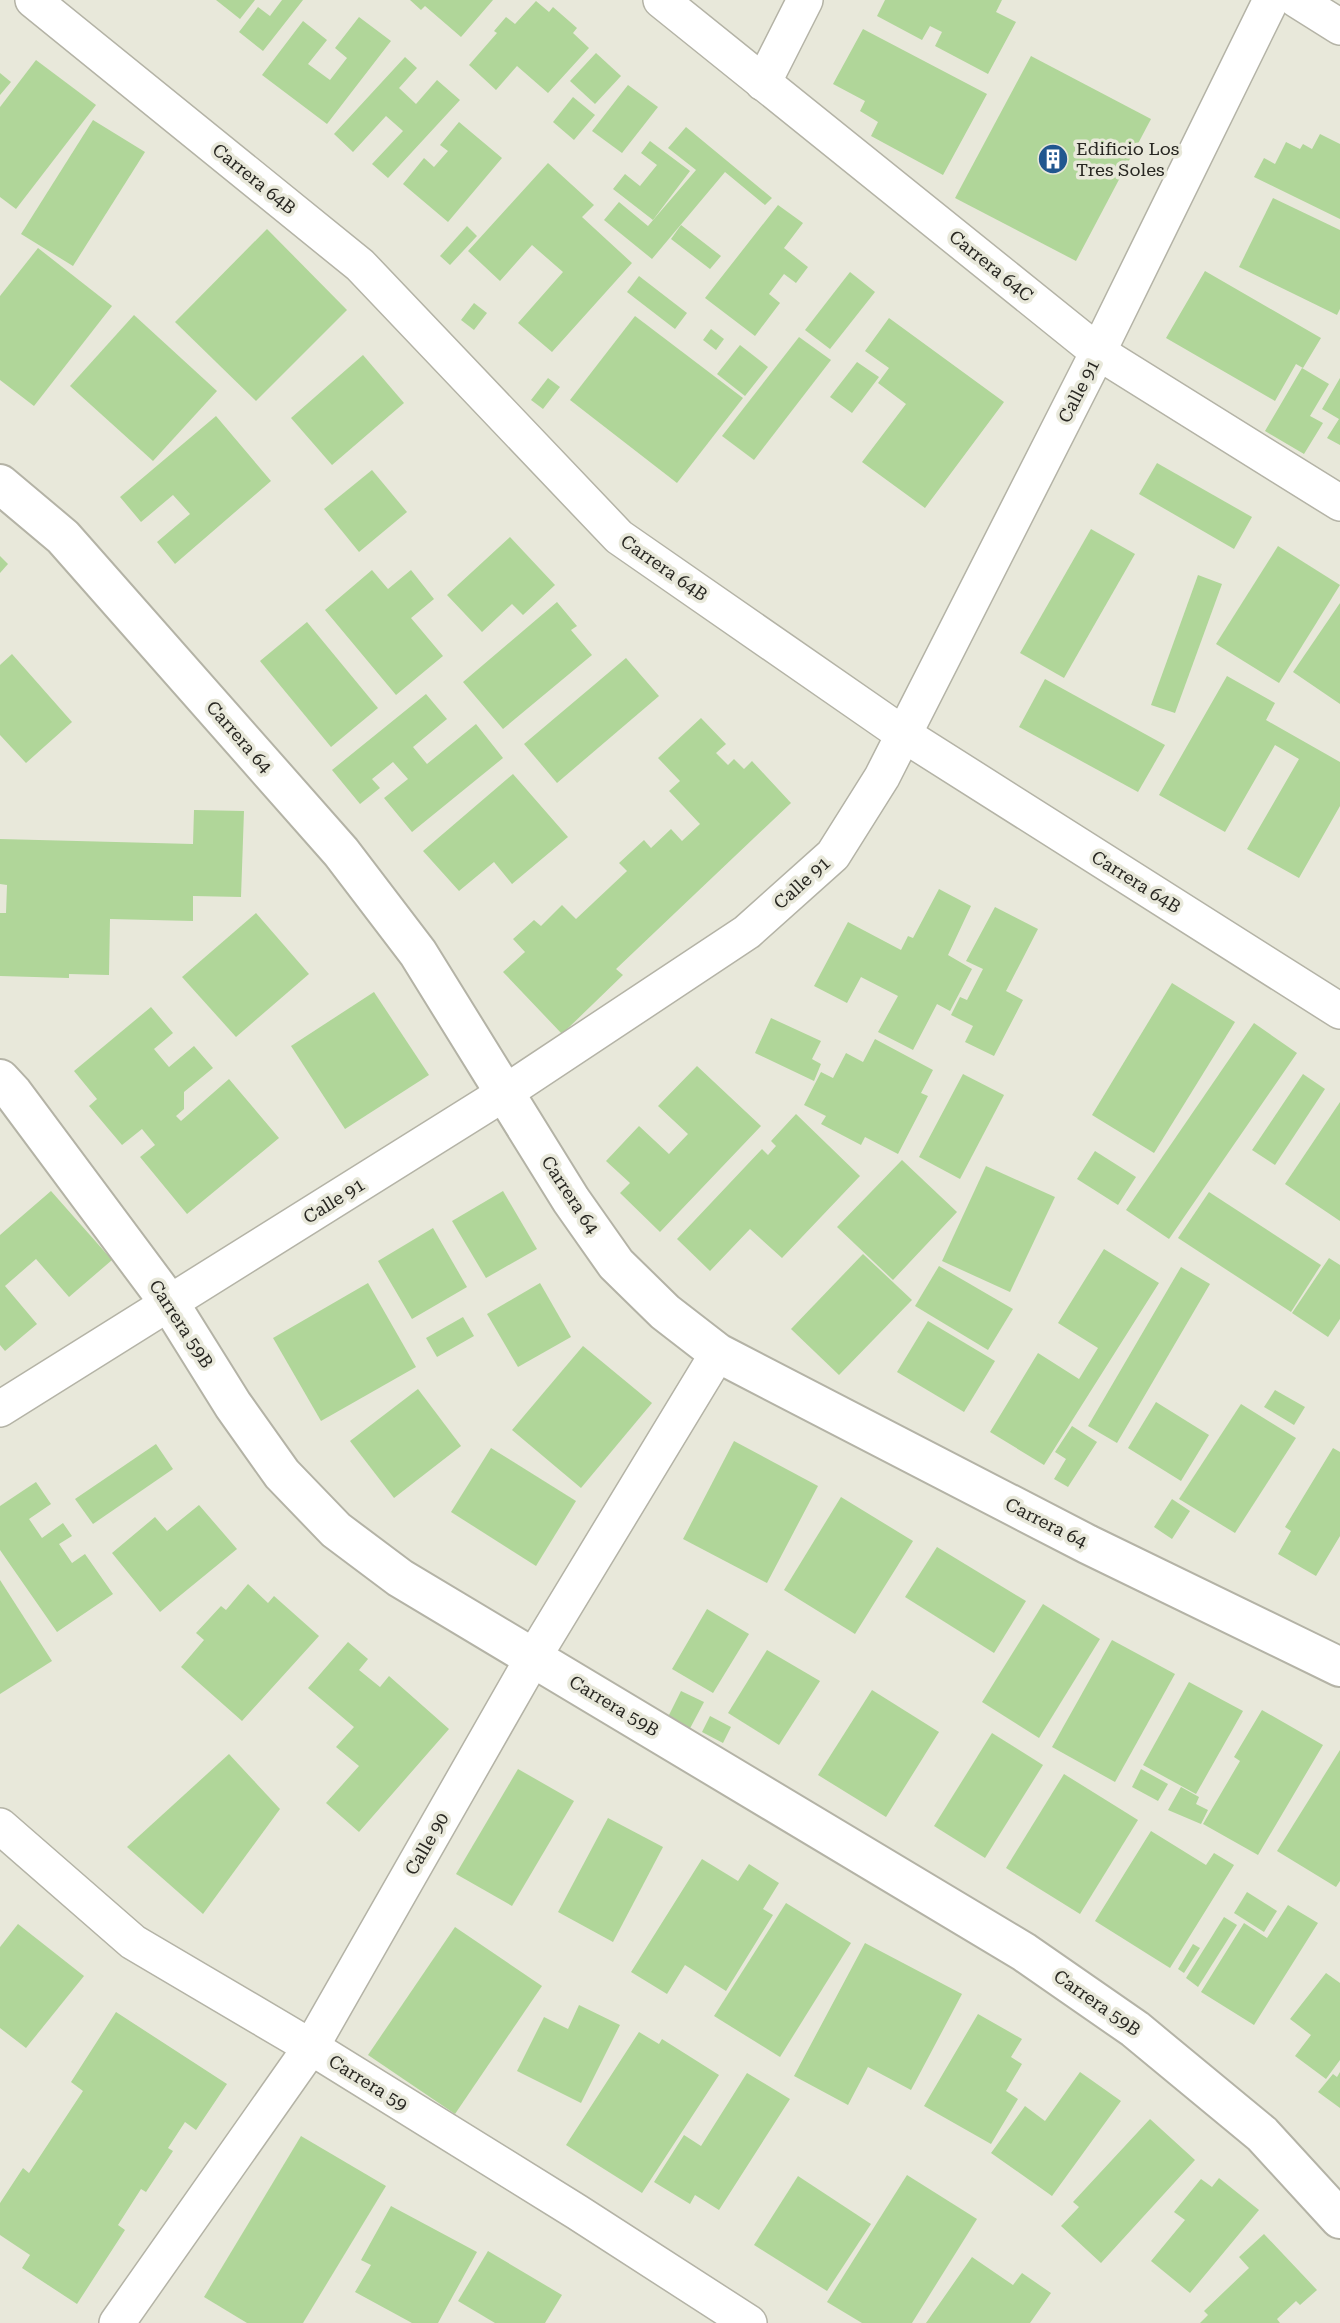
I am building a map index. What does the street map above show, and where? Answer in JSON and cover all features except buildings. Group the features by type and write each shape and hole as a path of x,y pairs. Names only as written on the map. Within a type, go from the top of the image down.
{"street":[{"name":"Carrera 64B","path":"33,0 360,265 619,537 903,734 1340,1011"},
{"name":"Carrera 64C","path":"661,0 1098,352 1340,503"},
{"path":"763,83 805,0"},
{"name":"Calle 91","path":"0,1409 506,1092 747,932 833,855 875,788 903,734 1098,352 1271,0"},
{"path":"1297,0 1340,27"},
{"name":"Carrera 64","path":"0,484 64,537 341,852 418,953 571,1200 616,1264 664,1312 718,1353 1087,1544 1340,1667"},
{"name":"Carrera 59B","path":"0,1079 170,1304 233,1405 282,1474 336,1530 400,1578 1024,1952 1124,2021 1262,2134 1340,2219"},
{"name":"Calle 90","path":"117,2323 311,2047 533,1658 718,1353"},
{"name":"Carrera 59","path":"0,1826 133,1942 311,2047 577,2212 749,2323"}],"place":[{"name":"Edificio Los Tres Soles","path":"1053,159"}]}
